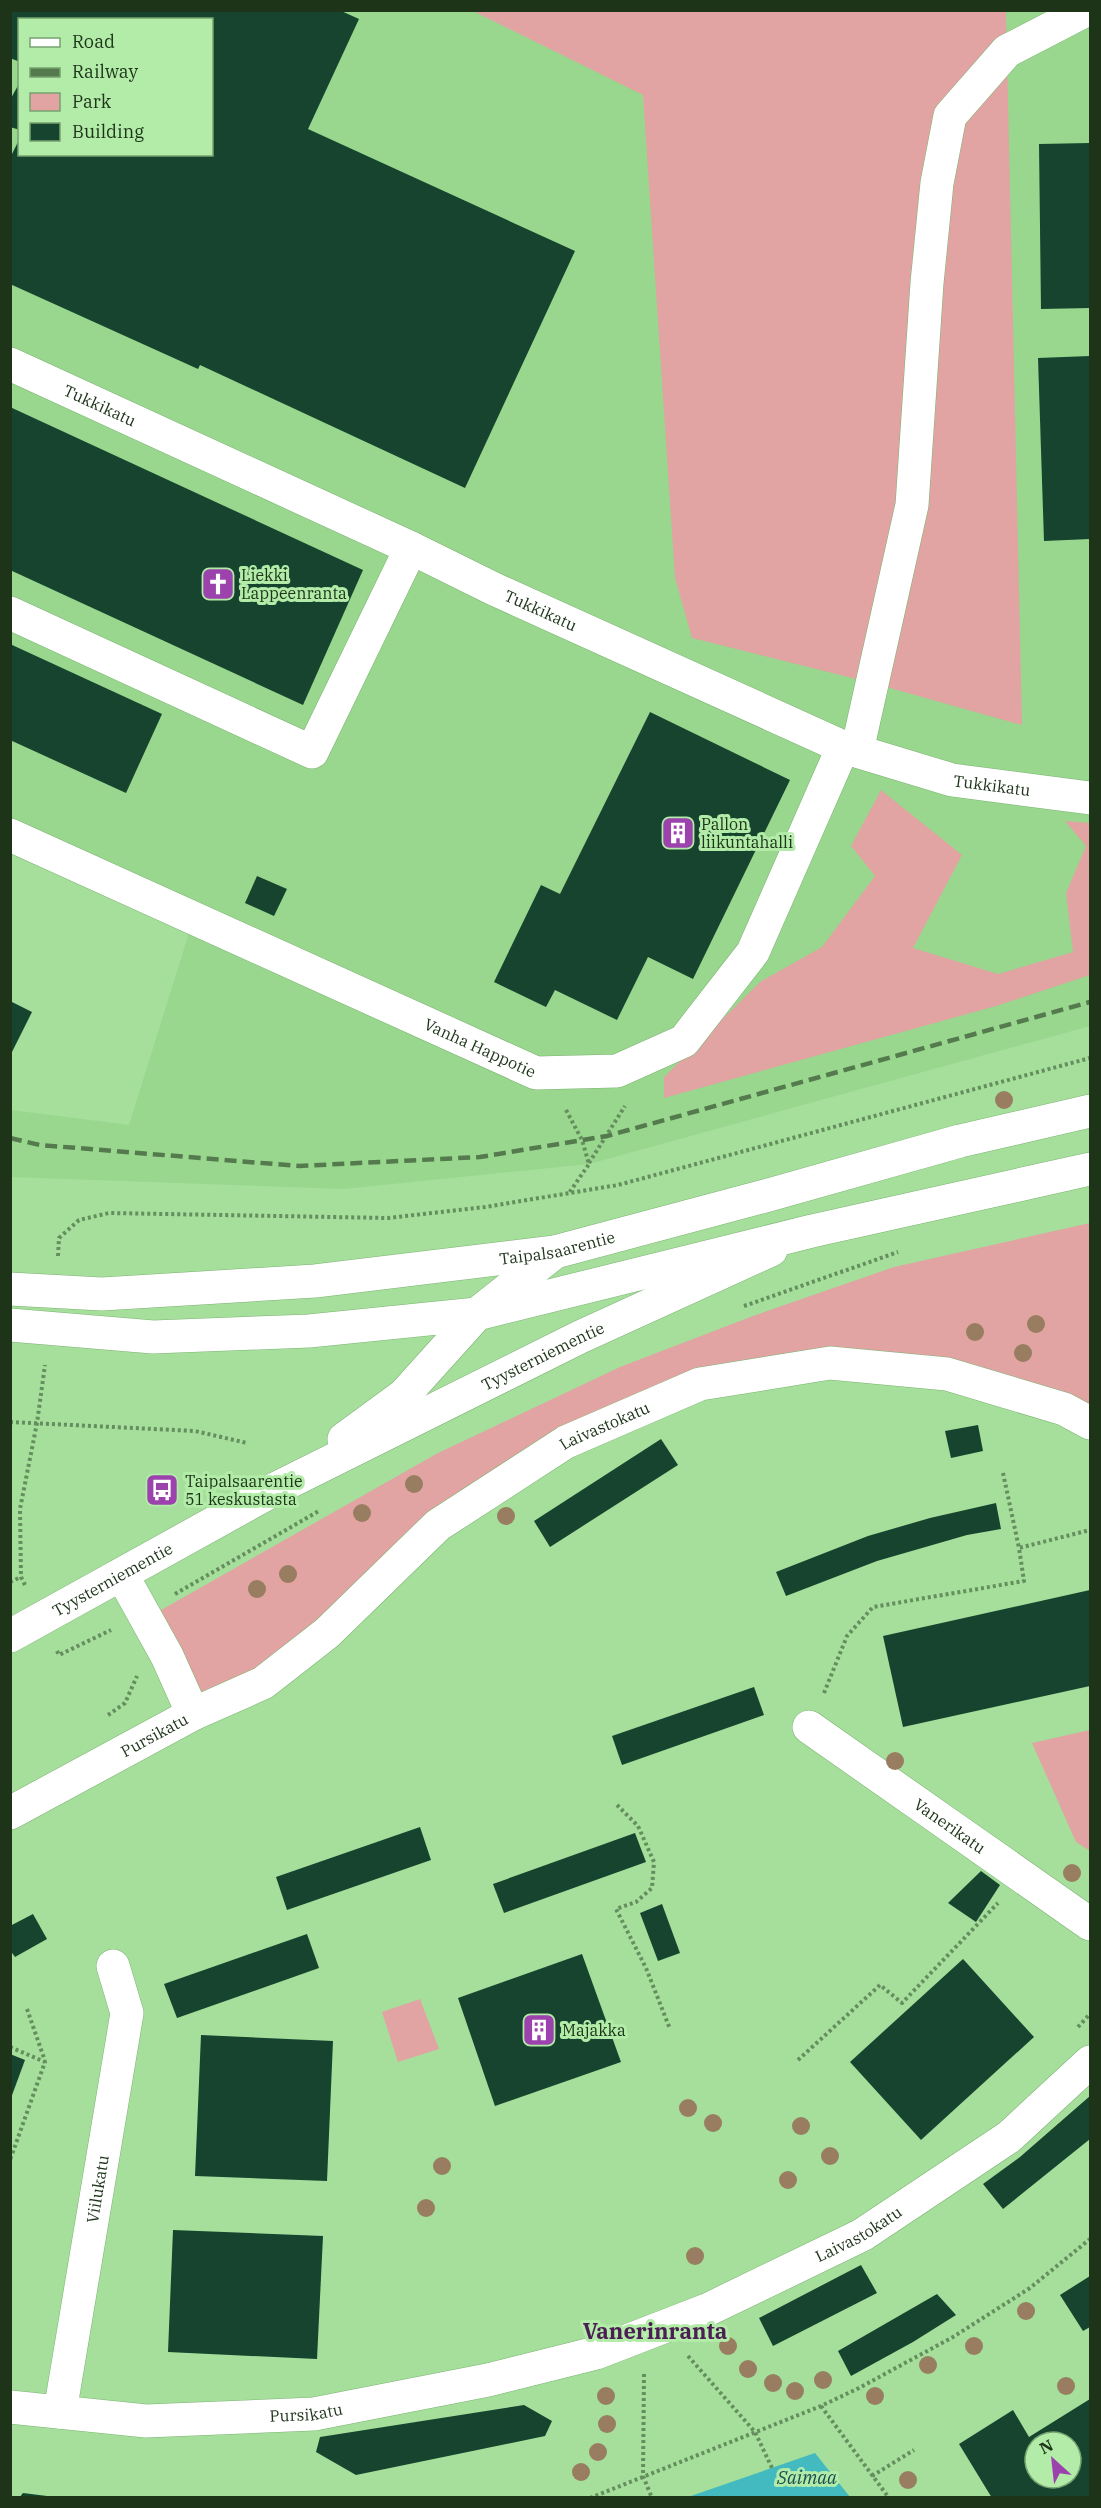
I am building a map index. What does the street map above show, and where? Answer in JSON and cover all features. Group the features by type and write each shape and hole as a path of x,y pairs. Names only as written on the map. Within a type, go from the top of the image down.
{"street":[{"name":"Vanha Happotie","path":"10,835 536,1073 617,1071 684,1041 753,952 850,749 912,505 928,272 937,183 950,116 1007,51 1086,10"},
{"name":"Tukkikatu","path":"10,364 411,548 494,589 850,749 952,780 1090,798"},
{"path":"10,613 312,752 411,548"},
{"name":"Taipalsaarentie","path":"10,1289 102,1294 315,1281 555,1252 960,1141 1090,1111"},
{"path":"10,1325 153,1337 309,1331 477,1314 812,1231 1090,1169"},
{"name":"Tyysterniementie","path":"10,1636 277,1488 384,1437 580,1336 812,1231"},
{"name":"Tyysterniementie","path":"277,1488 404,1395 477,1314 555,1252"},
{"name":"Laivastokatu","path":"193,1714 263,1683 327,1633 438,1525 448,1518 566,1442 700,1384 830,1363 947,1374 1064,1409 1090,1423"},
{"name":"Pursikatu","path":"10,1813 193,1714 167,1656 122,1575"},
{"name":"Vanerikatu","path":"809,1727 1090,1924"},
{"name":"Viilukatu","path":"60,2412 127,2013 113,1966"},
{"name":"Laivastokatu","path":"596,2352 707,2310 862,2235 1009,2137 1090,2062"},
{"name":"Pursikatu","path":"10,2407 146,2421 314,2414 488,2379 596,2352"}],"path":[{"path":"58,1258 59,1238 79,1220 109,1212 388,1218 485,1207 618,1185 1090,1058"},
{"path":"545,1072 582,1140 589,1164 568,1193"},
{"path":"738,1308 902,1251"},
{"path":"10,1582 21,1577 20,1509 37,1423 46,1355"},
{"path":"10,1422 195,1431 247,1443"},
{"path":"809,1727 847,1636 873,1607 1024,1581 1004,1473"},
{"path":"59,1655 102,1635 326,1508"},
{"path":"1019,1548 1090,1530"},
{"path":"102,1635 113,1640"},
{"path":"107,1716 124,1703 137,1677 135,1669"},
{"path":"617,1805 638,1826 654,1862 652,1888 636,1902 616,1909 646,1968 670,2029"},
{"path":"798,2060 880,1985 902,2003 1023,1877"},
{"path":"10,2160 45,2062 27,2009"},
{"path":"1075,2030 1090,2014"},
{"path":"10,2047 45,2062"},
{"path":"590,2498 821,2406 953,2337 1030,2288 1090,2239"},
{"path":"652,2498 643,2476 644,2368 655,2330 686,2353 755,2432 772,2468"},
{"path":"821,2406 889,2498"},
{"path":"872,2476 914,2450"}],"shaded area":[{"path":"11,11 1090,11 1090,1026 589,1164 343,1189 11,1177 11,1110 129,1125 194,917 11,835"}],"green space":[{"path":"473,11 1006,11 1022,725 872,683 692,638 675,578 643,95"},
{"path":"881,790 962,855 913,948 998,974 1073,952 1066,893 1086,846 1065,821 1090,823 1090,975 996,1006 664,1098 664,1077 760,982 822,947 875,876 851,846"},
{"path":"1090,1223 1090,1413 825,1353 560,1435 257,1677 196,1705 154,1614 438,1453 620,1367 753,1316 894,1267"},
{"path":"1090,1730 1090,1851 1076,1842 1032,1743"},
{"path":"420,1999 439,2049 398,2062 382,2012"}],"water":[{"name":"Saimaa","path":"815,2453 850,2497 688,2497"}],"building":[{"path":"10,10 339,10 359,19 308,129 575,251 465,488 200,365 198,369 10,284 10,158 18,142 18,156 213,156 213,18 18,18 18,61 10,58"},
{"path":"18,86 18,129 10,127 10,100"},
{"path":"1090,143 1090,308 1041,309 1039,144"},
{"path":"1090,356 1090,539 1044,541 1038,358"},
{"path":"10,407 363,570 303,705 10,570"},
{"path":"10,644 162,714 126,793 10,740"},
{"name":"Pallon liikuntahalli","path":"650,712 790,780 693,979 648,957 617,1020 555,990 546,1007 494,982 541,885 560,894"},
{"path":"257,876 287,889 274,916 245,903"},
{"path":"10,1001 32,1012 10,1056"},
{"path":"978,1425 983,1451 951,1458 945,1431"},
{"path":"661,1439 678,1465 550,1547 534,1521"},
{"path":"996,1503 1001,1529 967,1535 877,1561 786,1596 776,1572 868,1536 930,1518"},
{"path":"1090,1590 1090,1686 903,1727 883,1636"},
{"path":"754,1687 764,1715 622,1765 612,1736"},
{"path":"420,1827 431,1860 287,1910 276,1877"},
{"path":"635,1833 646,1862 504,1913 493,1884"},
{"path":"981,1871 1000,1885 976,1922 948,1903"},
{"path":"662,1904 680,1953 658,1961 640,1913"},
{"path":"33,1914 47,1939 15,1957 10,1950 10,1926"},
{"path":"307,1934 319,1968 177,2018 164,1984"},
{"name":"Majakka","path":"582,1954 621,2062 495,2106 458,1998"},
{"path":"963,1959 1034,2037 921,2140 850,2062"},
{"path":"201,2035 333,2041 327,2181 195,2176"},
{"path":"10,2054 25,2060 11,2098 10,2098"},
{"path":"1090,2096 1090,2139 1003,2209 983,2184 1020,2157"},
{"path":"173,2230 323,2236 317,2359 168,2352"},
{"path":"861,2265 877,2293 773,2346 759,2318"},
{"path":"1090,2276 1090,2327 1083,2331 1060,2295"},
{"path":"937,2294 956,2315 851,2376 838,2351"},
{"path":"1090,2399 1090,2498 992,2498 959,2444 1013,2410 1025,2430 1023,2430 1023,2490 1083,2490 1083,2430 1040,2430"},
{"path":"524,2405 552,2421 545,2436 356,2475 316,2452 320,2437"},
{"path":"23,2493 47,2496 46,2498 19,2498"}],"railway":[{"path":"10,1138 40,1145 299,1166 480,1157 607,1136 1090,1002"}],"place":[{"name":"Liekki Lappeenranta","path":"218,584"},
{"name":"Pallon liikuntahalli","path":"678,833"},
{"name":"Taipalsaarentie 51 keskustasta","path":"162,1490"},
{"name":"Majakka","path":"539,2030"}],"district":[{"name":"Vanerinranta","path":"655,2330"}]}
